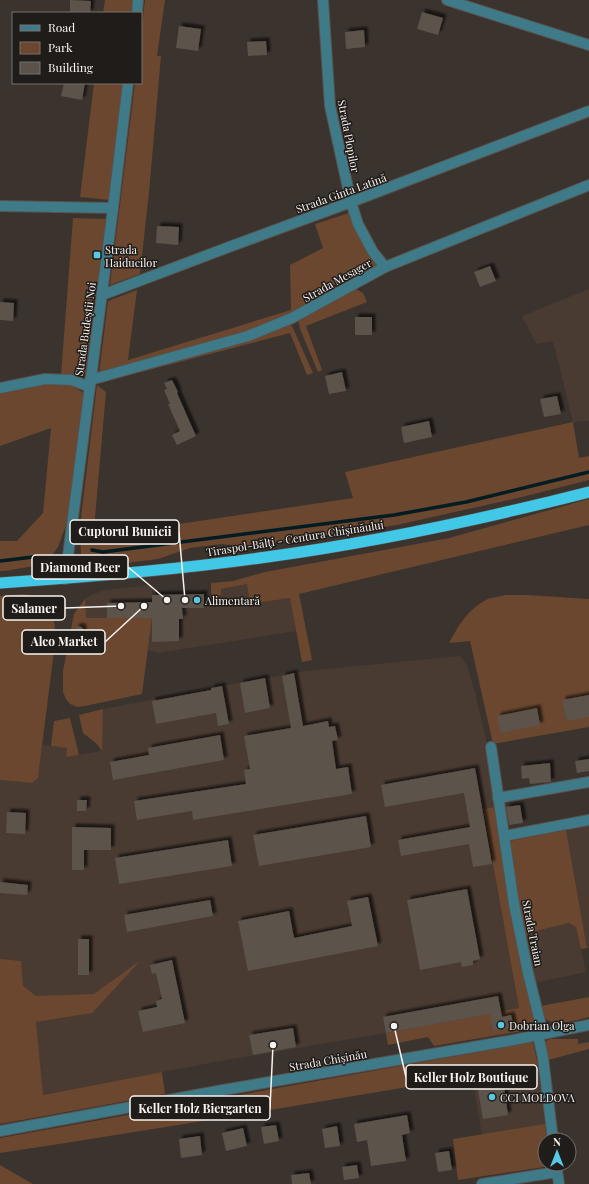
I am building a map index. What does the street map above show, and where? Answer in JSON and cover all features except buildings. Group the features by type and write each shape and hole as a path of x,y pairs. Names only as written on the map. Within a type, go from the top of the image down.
{"highway":[{"name":"Tiraspol-Bălţi - Centura Chișinăului","path":"0,583 65,579 206,565 335,547 421,531 589,492"}],"street":[{"path":"137,12 138,0"},
{"name":"Strada Plopilor","path":"323,0 330,106 351,202 358,224 373,252 385,267"},
{"path":"448,0 589,45"},
{"name":"Strada Budeștii Noi","path":"65,579 128,84"},
{"name":"Strada Ginta Latină","path":"102,295 589,111"},
{"name":"Strada Mesager","path":"90,383 248,336 292,318 385,267 589,185"},
{"path":"0,206 113,208"},
{"path":"0,388 45,378 90,383"},
{"name":"Strada Traian","path":"491,747 516,911 540,1034 552,1132"},
{"path":"498,798 589,782"},
{"path":"504,836 589,820"},
{"name":"Strada Chișinău","path":"0,1131 589,1025"},
{"path":"482,1184 538,1172"},
{"path":"558,1172 559,1184"}],"shaded area":[{"path":"589,289 589,421 573,422 553,341 536,344 522,316"},
{"path":"247,584 250,604 291,598 296,631 158,653 148,650 152,618 85,618 85,599 105,590 152,585 152,595 204,594 204,596 221,595 220,589"},
{"path":"460,656 467,665 488,748 495,807 483,809 519,1008 386,1033 215,1062 0,1103 0,780 32,783 38,778 42,745 67,748 66,757 101,751 103,709 305,671"},
{"path":"589,826 589,948 587,948 566,830"},
{"path":"569,923 576,926 586,972 534,983 525,938 528,933"},
{"path":"538,1065 546,1132 537,1132 537,1168 458,1180 453,1139 482,1135 472,1076"}],"green space":[{"path":"105,0 133,0 131,12 103,12"},
{"path":"145,0 165,0 157,56 161,56 140,274 110,285 135,84 142,84 142,26"},
{"path":"94,84 123,84 109,200 80,197"},
{"path":"349,213 355,229 379,265 293,315 247,333 99,374 108,301 137,290 128,360 291,310 290,265 323,248 315,224"},
{"path":"73,218 106,219 86,377 61,375"},
{"path":"354,288 363,293 367,302 306,326 322,370 318,372 300,329 298,320"},
{"path":"289,324 292,326 313,373 307,375 290,333 114,379 115,376"},
{"path":"43,383 72,386 84,393 67,523 58,547 50,558 34,566 0,571 0,541 17,541 43,513 51,428 0,446 0,391"},
{"path":"97,385 106,392 94,529 105,535 353,498 345,472 573,422 579,458 589,456 589,480 522,497 397,525 244,547 222,544 190,548 158,559 110,565 90,563 81,555 80,526"},
{"path":"589,499 589,525 299,594 312,660 302,662 290,598 250,604 247,584 221,589 221,595 211,596 211,583 233,581 265,572 449,538"},
{"path":"22,594 37,596 50,608 55,625 53,659 38,778 32,783 0,780 0,596"},
{"path":"505,595 589,599 589,727 493,744 470,641 449,643 460,624 474,608 488,599"},
{"path":"85,599 86,618 152,618 142,694 77,707 70,704 66,699 63,692 63,671 74,614"},
{"path":"103,709 102,751 97,744 83,733 79,715"},
{"path":"70,718 79,755 66,757 67,748 51,746 54,721"},
{"path":"495,807 535,1020 528,1030 434,1046 428,1037 388,1045 386,1033 519,1008 483,809"},
{"path":"566,830 587,948 581,949 576,927 569,923 528,933 525,938 508,843 514,840"},
{"path":"0,959 21,961 23,986 36,996 94,994 141,960 92,1013 36,1022 43,1095 162,1072 165,1094 0,1124"},
{"path":"589,997 589,1017 557,1023 546,1019 542,1013 541,1006"},
{"path":"550,1039 578,1039 578,1044 589,1042 589,1049 548,1060 545,1042"},
{"path":"533,1042 538,1065 0,1153 0,1138"},
{"path":"545,1124 546,1132 537,1132 537,1168 458,1180 453,1139"},
{"path":"0,1165 33,1184 0,1184"}],"waterway":[{"path":"92,550 103,552 394,515 466,502 589,472"},
{"path":"0,561 33,557"}],"place":[{"name":"Strada Haiducilor","path":"97,255"},
{"name":"Diamond Beer","path":"167,600"},
{"name":"Cuptorul Bunicii","path":"185,600"},
{"name":"Alimentară","path":"197,600"},
{"name":"Salamer","path":"121,606"},
{"name":"Alco Market","path":"144,606"},
{"name":"Dobrian Olga","path":"501,1025"},
{"name":"Keller Holz Boutique","path":"394,1026"},
{"name":"Keller Holz Biergarten","path":"273,1045"},
{"name":"CCI MOLDOVA","path":"492,1097"}]}
